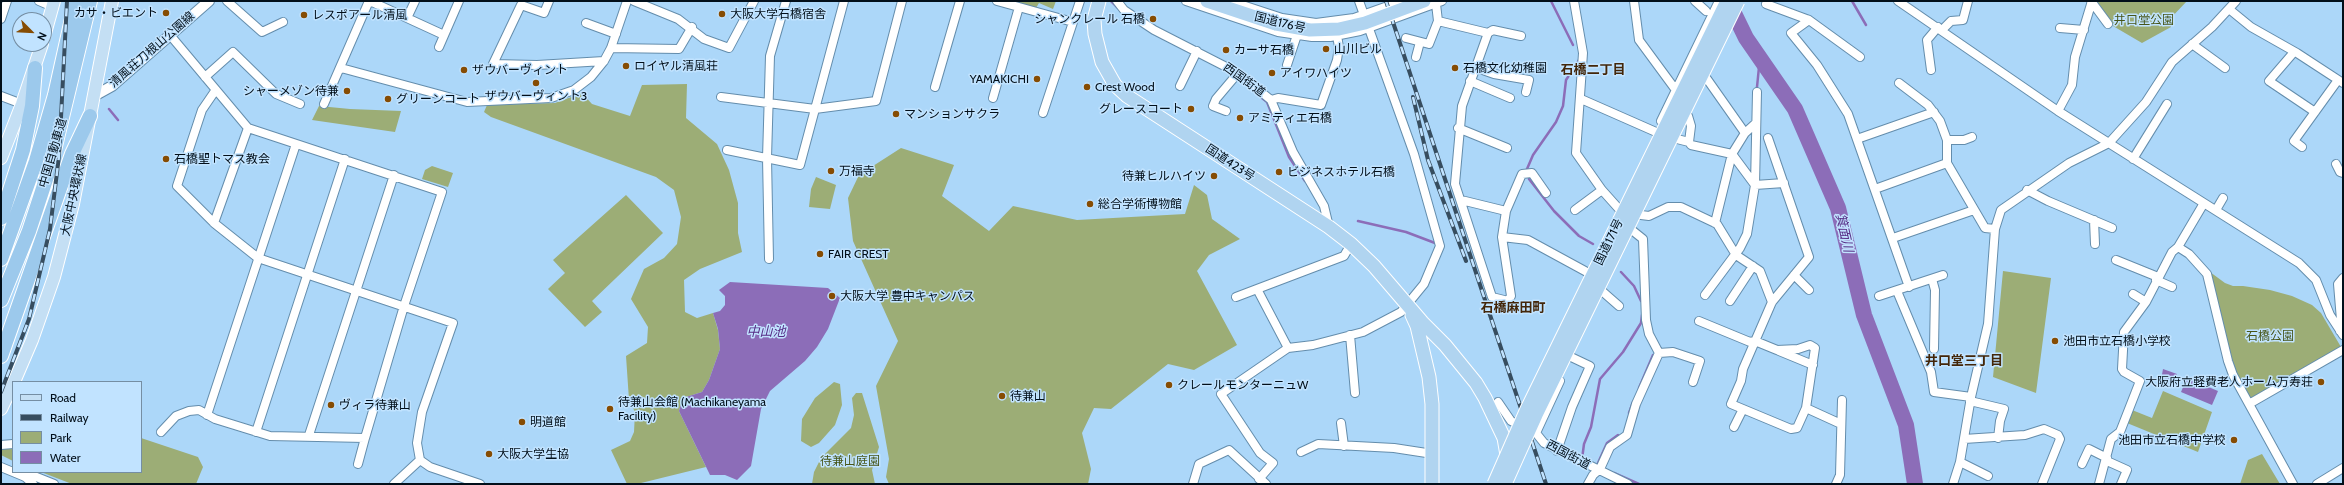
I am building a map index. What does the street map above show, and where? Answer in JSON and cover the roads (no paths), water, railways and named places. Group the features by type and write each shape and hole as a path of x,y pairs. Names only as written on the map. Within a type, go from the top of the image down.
{"highway":[{"name":"中国自動車道","path":"1,300 29,231 50,167 79,22 76,1"},
{"name":"中国自動車道","path":"1,259 36,161 79,22 90,1"},
{"name":"国道423号","path":"1099,1 1094,20 1097,48 1109,75 1127,96 1329,227 1351,244 1374,266 1407,305"},
{"name":"国道176号","path":"1207,1 1276,24 1310,30 1339,29 1365,23 1430,3"},
{"name":"国道171号","path":"1506,484 1536,415 1738,1"},
{"name":"国道171号","path":"1494,484 1527,409 1720,3"},
{"path":"1,218 24,150 32,106 35,68"},
{"path":"1,356 72,154 90,116"},
{"path":"1407,305 1445,345 1495,408 1504,438 1512,484"},
{"path":"1407,305 1417,326 1425,357 1432,404 1432,484"},
{"path":"1425,357 1428,349 1438,344 1445,345"}],"main road":[{"name":"大阪中央環状線","path":"14,381 32,340 54,277 73,204 112,1"},
{"path":"1,158 22,104 40,52"},
{"name":"大阪中央環状線","path":"1,409 12,385"}],"street":[{"path":"1,19 7,1"},
{"path":"38,1 53,3"},
{"name":"清風荘刀根山公園線","path":"94,96 112,86 209,1"},
{"path":"227,1 262,32 284,22"},
{"path":"324,104 369,1 444,35"},
{"path":"407,18 415,1"},
{"path":"439,47 459,1"},
{"path":"549,1 544,13 521,5 492,64 537,65 604,60"},
{"path":"341,68 467,102 551,98 574,90 591,77 611,48 627,1"},
{"path":"634,1 678,19 692,27 704,39 729,48 754,1"},
{"path":"769,259 767,158 770,56 786,1"},
{"path":"727,150 800,165 844,1"},
{"path":"721,97 815,109 876,101 902,1"},
{"path":"935,87 960,1"},
{"path":"997,1 1073,22"},
{"path":"1043,113 1080,1"},
{"name":"西国街道","path":"1117,1 1124,10 1154,30 1236,75 1271,100 1293,152 1324,206 1329,227"},
{"path":"1186,1 1278,32 1300,36 1337,36 1370,28 1414,12 1430,3 1438,21 1429,44 1406,38"},
{"path":"1230,1 1282,18 1304,22 1334,22 1402,1"},
{"path":"1193,484 1199,464 1229,450 1262,481 1273,463 1260,453 1221,394 1288,348 1313,345 1363,332 1401,312 1424,284 1440,246 1414,154 1370,28 1363,14 1359,1"},
{"path":"1410,1 1414,12"},
{"path":"1574,1 1583,43 1581,99 1576,153 1602,190 1619,209 1639,218 1649,216 1668,207 1681,206 1715,223 1736,255 1760,271 1772,302"},
{"path":"1634,1 1639,40 1676,90 1689,115 1692,126 1689,142"},
{"path":"1695,1 1706,11"},
{"path":"1536,433 1571,357 1745,1"},
{"path":"1898,1 1940,28 2058,111 2286,254 2310,272 2316,280 2330,315 2342,333"},
{"path":"1931,70 1927,40 1940,28 1951,21 1962,20 1968,1"},
{"path":"2058,111 2072,85 2075,57 2092,1"},
{"path":"2092,1 2108,24"},
{"path":"1953,484 1960,462 1970,399 1988,324 1995,229 2001,210 2027,190 2082,155 2108,143 2146,102 2172,62 2236,1"},
{"path":"1551,399 1532,391 1676,90 1720,3"},
{"path":"1766,4 1809,20 1860,57"},
{"path":"993,98 1019,7"},
{"path":"2229,9 2251,27 2294,52 2340,82 2292,139 2302,147"},
{"path":"1809,20 1791,33 1821,71 1848,114 1893,238 1909,287"},
{"path":"1438,21 1488,33"},
{"path":"1287,65 1300,36 1304,22"},
{"path":"1271,100 1278,98 1321,105 1337,60 1337,36 1334,22"},
{"path":"586,23 616,34"},
{"path":"611,48 679,49 692,27"},
{"path":"2060,28 2084,30"},
{"path":"1521,36 1492,30 1488,33 1474,67 1462,106 1458,128 1455,184 1492,297 1508,301 1511,296 1502,237 1506,211 1522,174 1532,174 1546,193"},
{"path":"170,35 215,91 248,128 442,192 404,306 358,464"},
{"path":"1416,57 1420,42"},
{"path":"2192,44 2225,68"},
{"path":"205,77 232,52 276,94 300,104"},
{"path":"2294,52 2269,81 2315,112"},
{"path":"1180,86 1196,54"},
{"path":"1474,67 1494,74 1529,80 1526,92"},
{"path":"1226,111 1213,106 1216,99 1236,75"},
{"path":"1707,79 1745,133"},
{"path":"1470,81 1510,98"},
{"path":"1899,83 1917,96 1934,112 1940,121 1947,140 1947,163 1985,228 1995,229"},
{"path":"215,91 202,110 177,186 214,223 258,258 453,323 422,412 417,443 420,460 430,467 480,484"},
{"path":"1704,295 1736,255 1747,234 1754,185 1757,92"},
{"path":"1,96 22,104"},
{"path":"1581,99 1656,132"},
{"path":"2133,159 2162,119 2167,104"},
{"path":"1857,139 1934,112"},
{"path":"1715,223 1732,154 1745,133 1756,124"},
{"path":"214,223 248,128"},
{"path":"1458,128 1507,148"},
{"path":"1947,140 1964,140 1972,137"},
{"path":"1768,138 1809,257 1772,302 1755,341 1731,404 1791,429 1797,428 1806,408 1815,348 1810,345 1798,349 1777,350"},
{"path":"1677,139 1689,142 1691,145 1732,154 1754,185"},
{"path":"208,415 296,144"},
{"path":"256,432 345,159"},
{"path":"1875,189 1947,163"},
{"path":"2336,164 2340,172 2343,173"},
{"path":"309,435 394,175"},
{"path":"1754,185 1784,182"},
{"path":"1575,210 1602,190"},
{"path":"2027,190 2048,201 2112,228"},
{"path":"2216,210 2223,198"},
{"path":"1461,200 1506,211"},
{"path":"2099,484 2107,459 2111,439 2120,432 2140,381 2124,372 2122,369 2124,332 2146,302 2172,252 2178,247 2204,203"},
{"path":"1893,238 1974,210"},
{"path":"2094,220 2095,244"},
{"path":"1633,231 1643,239 1646,320 1649,334 1659,353"},
{"path":"1502,237 1528,240 1608,283"},
{"path":"1236,297 1344,256 1351,244"},
{"path":"2178,247 2190,254 2207,274 2228,361 2249,404 2293,484"},
{"path":"2116,260 2172,287"},
{"path":"1730,301 1753,266"},
{"path":"1794,275 1809,290"},
{"path":"1879,296 1943,275"},
{"path":"2342,333 2338,284 2343,278"},
{"path":"1932,279 1935,290 1934,349"},
{"path":"1257,289 1288,348"},
{"path":"1897,291 1931,372 1934,392 1970,399 2004,409 2000,421 1998,438"},
{"path":"1603,292 1619,306"},
{"path":"2133,294 2146,302"},
{"path":"1699,321 1750,342 1755,341 1813,365"},
{"path":"1350,335 1354,392"},
{"path":"2249,404 2343,350"},
{"path":"1659,353 1677,353 1703,360 1693,382"},
{"path":"1588,484 1593,475 1600,468 1610,447 1627,434 1636,404 1659,353"},
{"path":"1558,451 1572,407 1590,366 1571,357"},
{"path":"1836,484 1840,475 1842,400"},
{"name":"西国街道","path":"1495,408 1511,421 1536,433 1544,443 1558,451 1600,468 1628,484"},
{"path":"1806,408 1841,424"},
{"path":"1734,427 1742,409"},
{"path":"160,432 174,418 183,413 199,410 208,415 270,436 309,435 365,438"},
{"path":"1341,423 1344,446"},
{"path":"1964,439 1998,438 2025,435 2044,429 2058,435 2060,439 2042,484"},
{"path":"1,445 12,444"},
{"path":"1301,452 1318,444 1394,448 1433,454"},
{"path":"2082,464 2089,449 2127,470 2121,484"},
{"path":"394,484 420,460"},
{"path":"1960,462 1988,476"},
{"path":"1,467 12,472"},
{"path":"2316,484 2326,482 2343,468"},
{"path":"15,473 25,477 33,484"},
{"path":"25,477 34,476 54,484"}],"water":[{"name":"中山池","path":"730,282 828,288 840,298 828,329 817,347 805,361 770,391 761,409 751,466 737,480 725,475 710,475 679,411 683,398 702,392 709,380 720,349 718,329 713,313 720,311 725,305 725,296 719,290"},
{"path":"2163,369 2177,374 2172,385 2161,380"},
{"path":"2187,378 2218,391 2212,405 2181,392"}],"waterway":[{"path":"1111,1 1118,8"},
{"path":"1551,1 1573,45"},
{"name":"箕面川","path":"1728,1 1746,38 1795,109 1838,208 1864,315 1906,425 1915,484"},
{"path":"1852,1 1866,25"},
{"path":"1132,20 1162,38"},
{"path":"1757,87 1760,57"},
{"path":"1527,169 1533,155 1556,122 1563,106 1566,80 1579,60"},
{"path":"1257,94 1267,102 1289,157 1305,181"},
{"path":"109,109 118,120"},
{"path":"1529,179 1554,211 1579,236 1593,244"},
{"path":"1358,221 1406,232 1435,243"},
{"path":"1621,272 1634,286 1641,301"},
{"path":"1582,459 1584,444 1591,427 1600,379 1623,352 1641,323 1642,315"},
{"path":"1639,388 1653,355"},
{"path":"1629,413 1633,402"},
{"path":"1600,464 1598,463 1607,443 1618,435"},
{"path":"1614,473 1639,484"}],"railway":[{"path":"1,392 29,319 50,229 59,156 67,1"},
{"path":"1386,1 1546,484"},
{"path":"1413,97 1428,160 1466,261"}],"place":[{"name":"カサ・ビエント","path":"166,13"},
{"name":"大阪大学石橋宿舎","path":"722,14"},
{"name":"レスポアール清風","path":"304,15"},
{"name":"シャンクレール 石橋","path":"1153,19"},
{"name":"山川ビル","path":"1326,49"},
{"name":"カーサ石橋","path":"1226,50"},
{"name":"ロイヤル清風荘","path":"626,66"},
{"name":"石橋文化幼稚園","path":"1455,68"},
{"name":"ザウバーヴィント","path":"464,70"},
{"name":"アイワハイツ","path":"1272,73"},
{"name":"YAMAKICHI","path":"1037,79"},
{"name":"ザウバーヴィント3","path":"536,83"},
{"name":"Crest Wood","path":"1087,87"},
{"name":"シャーメゾン待兼","path":"347,91"},
{"name":"グリーンコート","path":"388,99"},
{"name":"グレースコート","path":"1191,109"},
{"name":"マンションサクラ","path":"896,114"},
{"name":"アミティエ石橋","path":"1240,118"},
{"name":"石橋聖トマス教会","path":"166,159"},
{"name":"万福寺","path":"831,171"},
{"name":"ビジネスホテル石橋","path":"1279,172"},
{"name":"待兼ヒルハイツ","path":"1214,176"},
{"name":"総合学術博物館","path":"1090,204"},
{"name":"FAIR CREST","path":"820,254"},
{"name":"大阪大学 豊中キャンパス","path":"832,296"},
{"name":"池田市立石橋小学校","path":"2055,341"},
{"name":"大阪府立軽費老人ホーム万寿荘","path":"2321,382"},
{"name":"クレールモンターニュW","path":"1169,385"},
{"name":"待兼山","path":"1002,396"},
{"name":"ヴィラ待兼山","path":"331,405"},
{"name":"待兼山会館 (Machikaneyama Facility)","path":"610,409"},
{"name":"明道館","path":"522,422"},
{"name":"池田市立石橋中学校","path":"2234,440"},
{"name":"大阪大学生協","path":"489,454"}],"district":[{"name":"石橋二丁目","path":"1593,70"},
{"name":"石橋麻田町","path":"1513,308"},
{"name":"井口堂三丁目","path":"1964,361"}],"park label":[{"name":"井口堂公園","path":"2144,20"},
{"name":"石橋公園","path":"2270,336"},
{"name":"待兼山庭園","path":"850,461"}]}
